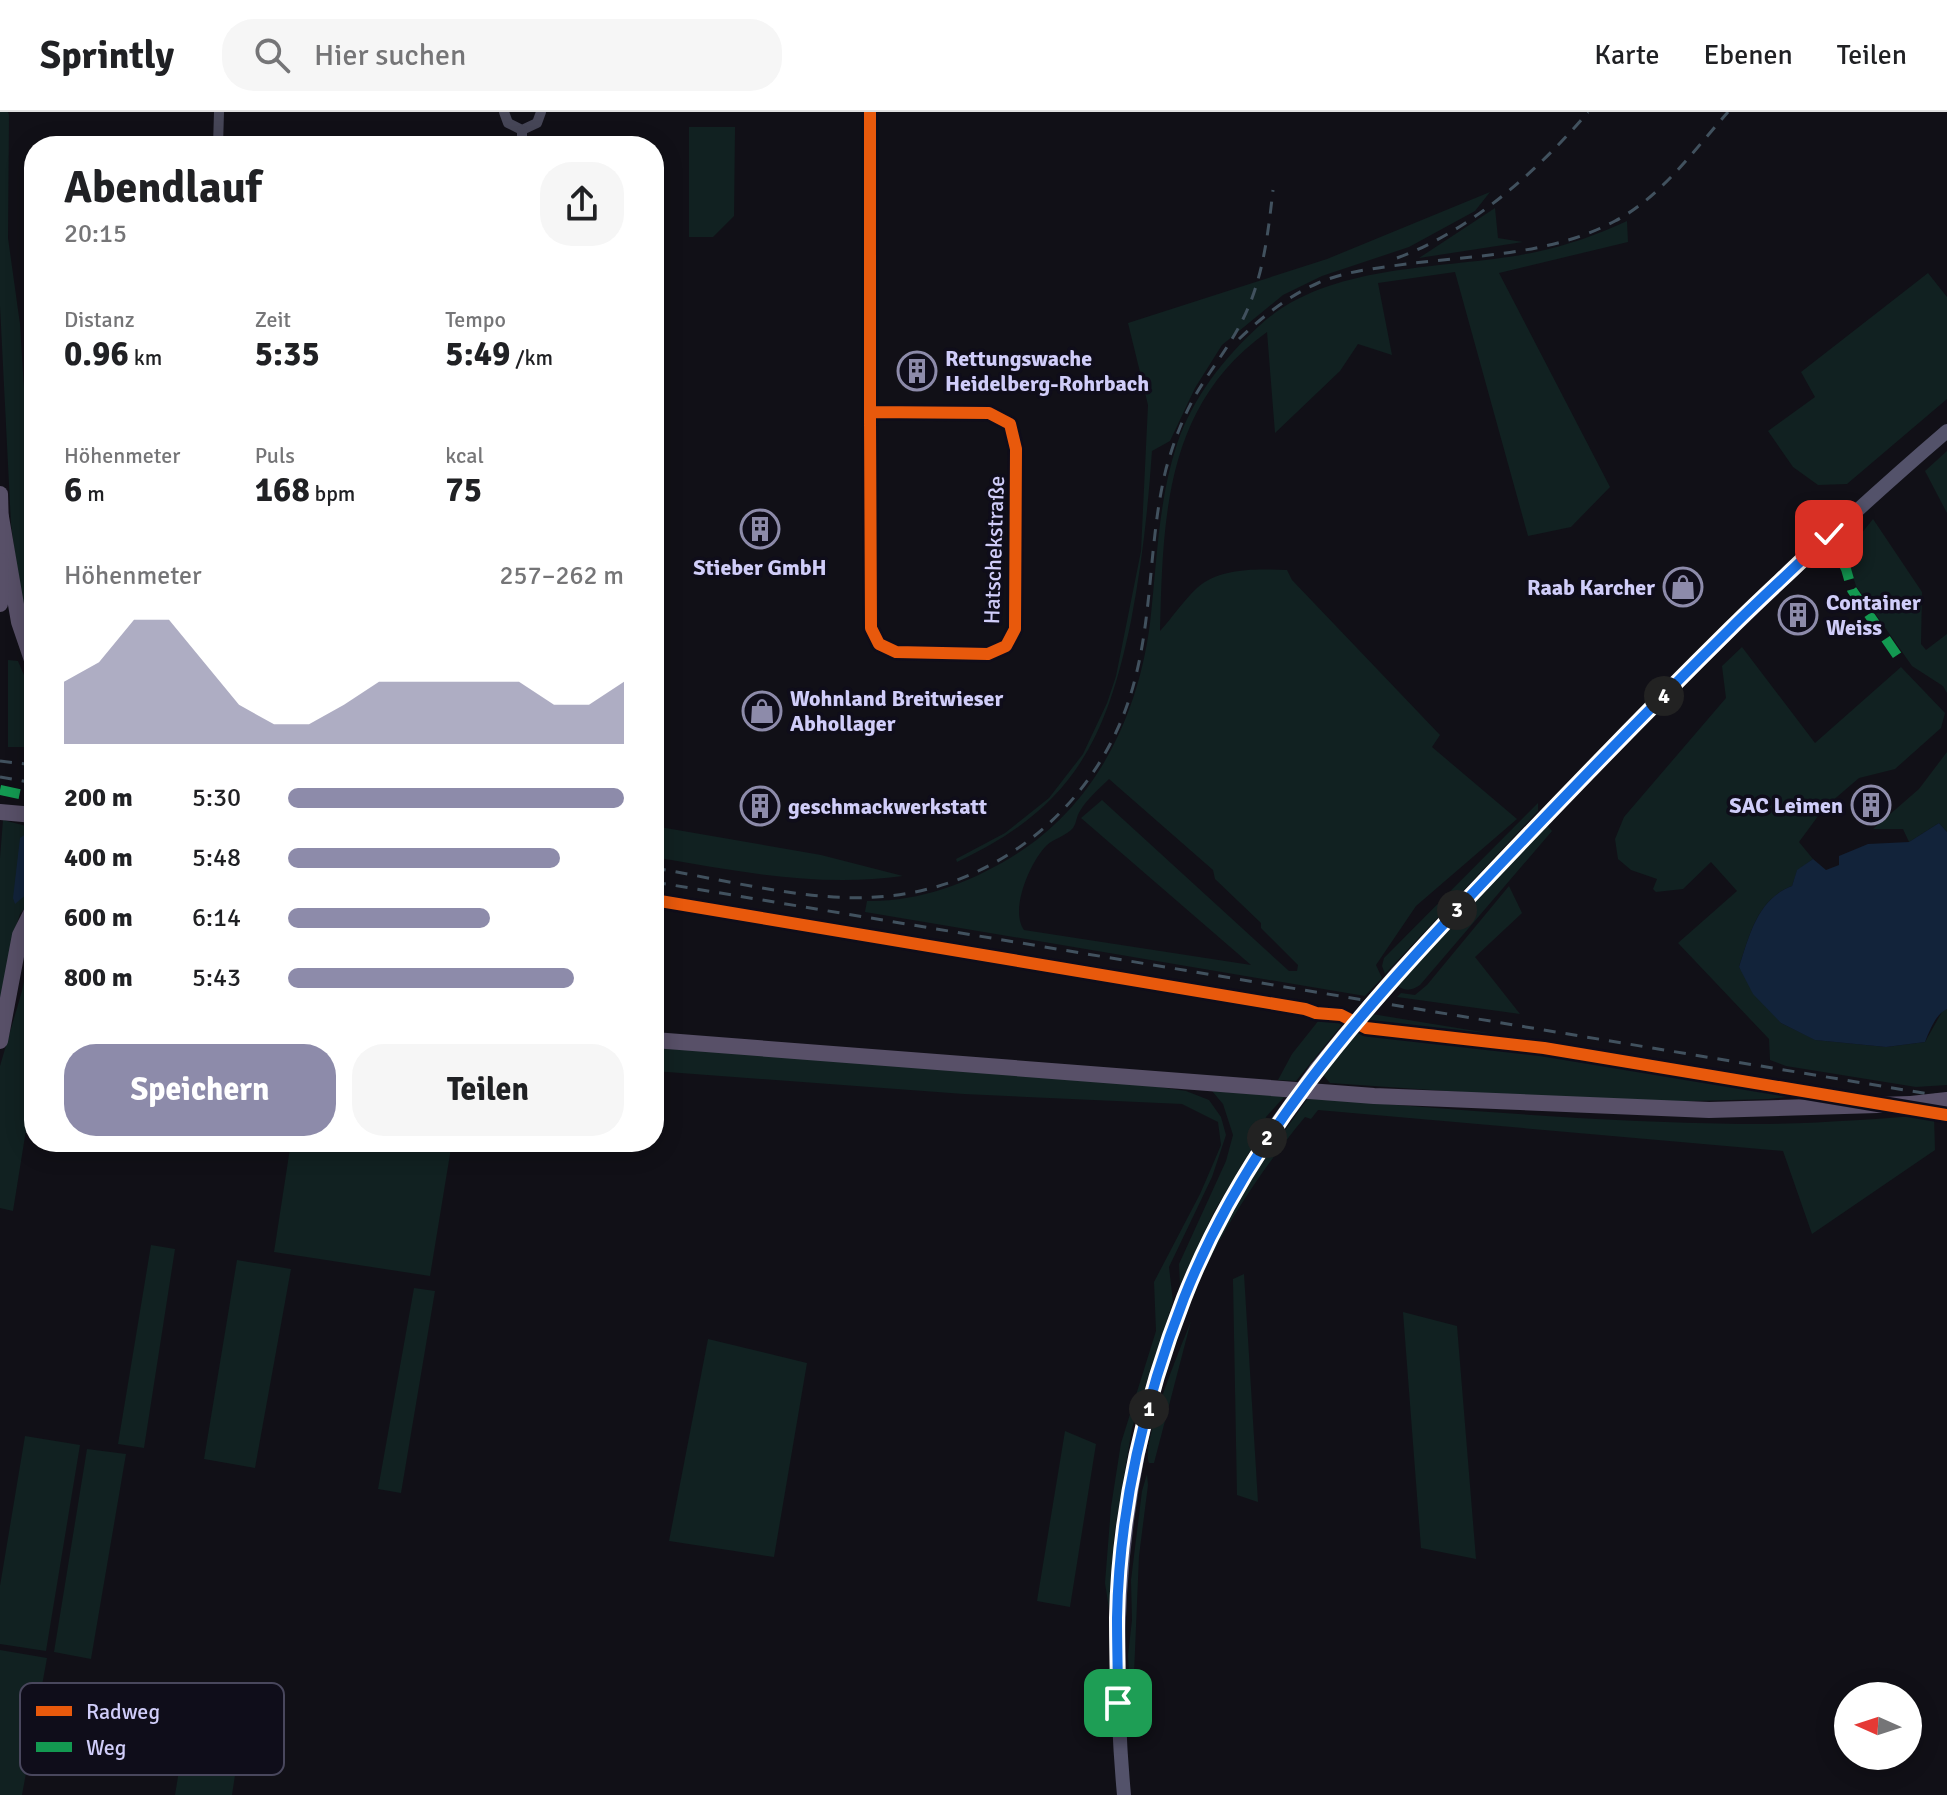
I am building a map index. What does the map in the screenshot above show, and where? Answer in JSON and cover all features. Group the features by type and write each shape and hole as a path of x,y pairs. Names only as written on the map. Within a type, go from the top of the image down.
{"main road":[{"path":"1124,1795 1118,1717 1117,1617 1134,1464 1163,1356 1184,1298 1221,1216 1272,1130 1316,1069 1397,973 1570,790 1713,646 1865,503 1947,431"},
{"path":"0,494 0,604"},
{"path":"1,517 24,637"},
{"path":"3,812 24,814"},
{"path":"3,812 24,819"},
{"path":"0,1041 24,927"},
{"path":"664,1041 1374,1096 1709,1110 1882,1107 1947,1100"}],"street":[{"path":"218,136 219,112"},
{"path":"504,112 508,123 522,130"},
{"path":"522,130 537,123 541,112"},
{"name":"Hatschekstraße","path":"870,112 870,412 871,628 879,644 896,652 988,654 1006,646 1015,629 1016,449 1010,424 989,413 870,412"},
{"path":"522,130 522,136"}],"shaded area":[{"path":"0,112 8,112 8,238 20,324 24,388 24,607 11,524 0,306"},
{"path":"689,127 735,127 734,216 713,237 689,237"},
{"path":"1490,192 1475,211 1409,247 1322,276 1283,295 1222,345 1195,388 1170,441 1152,451 1144,536 1131,621 1121,664 1095,736 1078,767 1056,794 1029,819 957,862 956,859 1005,833 1049,798 1083,754 1116,676 1141,551 1148,405 1128,323 1327,259"},
{"path":"1495,208 1498,238 1523,242 1419,258"},
{"path":"1627,221 1628,242 1499,273 1610,487 1571,527 1528,536 1455,272 1378,283 1392,355 1358,344 1340,371 1275,433 1267,332 1233,361 1208,393 1189,429 1176,466 1164,546 1160,631 1206,581 1240,571 1287,570 1292,580 1440,735 1432,747 1517,819 1416,906 1376,965 1382,978 1365,996 865,912 867,901 923,895 994,867 1040,837 1066,814 1088,787 1123,726 1135,693 1150,623 1162,510 1177,444 1210,380 1259,326 1288,305 1320,289 1354,279 1391,271 1536,252 1571,243","holes":["1109,779 1213,870 1215,879 1261,923 1261,928 1298,965 1297,971 1289,971 1102,800 1081,818 1251,965 1024,930 1020,921 1020,898 1041,852 1073,828 1083,807"]},
{"path":"1928,273 1947,297 1947,399 1847,484 1818,485 1793,467 1768,431 1815,397 1801,372"},
{"path":"1947,451 1947,513 1925,471"},
{"path":"1873,519 1922,592 1921,644 1926,650 1947,634 1947,693 1943,686 1912,666 1856,586 1846,553"},
{"path":"1742,647 1815,743 1901,667 1945,713 1941,728 1895,769 1859,778 1824,808 1799,842 1813,859 1797,871 1792,886 1771,899 1756,919 1739,967 1781,1023 1816,1040 1886,1047 1925,1042 1943,1010 1947,1009 1947,1085 1916,1087 1786,1066 1770,1060 1769,1039 1678,943 1737,891 1711,862 1683,889 1656,892 1653,889 1657,879 1631,870 1618,859 1615,839 1624,817 1726,698 1722,666"},
{"path":"8,660 18,661 24,675 24,747 8,747"},
{"path":"1947,752 1947,832 1939,823 1909,842 1903,829 1873,829 1919,789"},
{"path":"1538,803 1538,811 1385,974 1382,966 1384,958"},
{"path":"3,820 24,825 24,909 12,938 0,1012 0,858"},
{"path":"1547,825 1552,831 1420,985 1408,990 1397,986"},
{"path":"664,828 821,855 903,876 840,880 747,872 664,859"},
{"path":"1509,886 1522,913 1475,957 1520,1014 1397,997 1401,993 1415,995 1427,985"},
{"path":"664,895 1346,1010 1317,1010 1137,977 664,900"},
{"path":"24,981 24,1142 13,1211 0,1208 0,1066"},
{"path":"1305,1011 1345,1021 1296,1081 1278,1080 1292,1054 1319,1020 1308,1017"},
{"path":"1372,1014 1859,1094 1842,1094 1544,1046 1365,1023"},
{"path":"1358,1031 1543,1050 1810,1094 1769,1099 1619,1103 1330,1083 1323,1075"},
{"path":"664,1048 1132,1083 1186,1091 1209,1100 1221,1117 1226,1135 1212,1177 1169,1267 1173,1302 1132,1428 1114,1537 1109,1609 1105,1583 1111,1507 1121,1443 1156,1331 1154,1282 1200,1194 1221,1145 1218,1122 1182,1104 964,1094 664,1072"},
{"path":"1212,1091 1285,1096 1266,1117 1263,1129 1214,1212 1180,1285 1179,1264 1226,1161 1233,1135 1223,1104"},
{"path":"1308,1098 1685,1123 1788,1124 1934,1115 1935,1150 1812,1234 1783,1151 1318,1110 1311,1119 1305,1117 1272,1159 1214,1251 1186,1315 1148,1433 1164,1365 1214,1245 1251,1177 1280,1132 1283,1133"},
{"path":"289,1152 450,1152 430,1276 274,1252"},
{"path":"151,1245 175,1249 144,1448 118,1444"},
{"path":"237,1260 291,1269 255,1468 204,1459"},
{"path":"1244,1274 1258,1502 1237,1495 1233,1279"},
{"path":"414,1288 435,1291 401,1493 378,1489"},
{"path":"1403,1312 1457,1326 1476,1559 1421,1548"},
{"path":"1191,1321 1154,1463 1149,1463 1148,1452 1156,1415"},
{"path":"708,1339 807,1363 774,1557 669,1541"},
{"path":"1065,1431 1096,1444 1070,1607 1037,1601"},
{"path":"25,1436 80,1445 46,1651 0,1644 0,1586"},
{"path":"87,1449 126,1454 91,1659 54,1652"},
{"path":"1147,1474 1139,1556 1132,1721 1128,1655 1132,1620 1131,1580 1142,1491"},
{"path":"0,1650 47,1658 42,1683 20,1683 20,1775 26,1775 22,1795 0,1795"},
{"path":"178,1775 235,1775 232,1795 175,1795"}],"water":[{"path":"1939,823 1947,832 1947,1009 1936,1019 1925,1042 1886,1047 1815,1040 1781,1023 1753,994 1739,967 1751,931 1763,909 1771,899 1792,886 1797,870 1813,859 1826,870 1839,865 1839,856 1868,844 1909,842"},
{"path":"24,835 24,896 15,904 13,898 20,838"}],"railway":[{"path":"1397,258 1450,232 1501,197 1548,156 1588,112"},
{"path":"1239,339 1286,301 1307,288 1340,276 1362,270 1540,247 1566,241 1615,221 1662,186 1728,112"},
{"path":"664,870 822,896 876,897 922,891 965,877 1005,857 1041,830 1073,799 1099,763 1120,723 1135,679 1166,469 1190,405 1232,339 1250,304 1264,256 1273,190"},
{"path":"0,761 24,764"},
{"path":"0,777 24,781"},
{"path":"664,884 1947,1097"}],"marked path":[{"path":"1829,534 1846,569 1852,590 1901,661"},
{"path":"0,790 24,795"}],"cycle path":[{"path":"870,112 870,419 871,628 879,644 896,652 988,654 1006,646 1015,629 1016,449 1010,424 989,413 870,412"},
{"path":"664,902 1341,1015 1366,1028 1544,1048 1947,1115"}],"place":[{"name":"Rettungswache Heidelberg-Rohrbach","path":"917,371"},
{"name":"Stieber GmbH","path":"760,529"},
{"name":"Raab Karcher","path":"1683,587"},
{"name":"Container Weiss","path":"1798,615"},
{"name":"Wohnland Breitwieser Abhollager","path":"762,711"},
{"name":"SAC Leimen","path":"1871,805"},
{"name":"geschmackwerkstatt","path":"760,806"}],"route":[{"path":"1118,1703 1118,1597 1134,1464 1163,1356 1184,1298 1221,1216 1242,1179 1294,1099 1397,973 1570,790 1829,534"}]}
